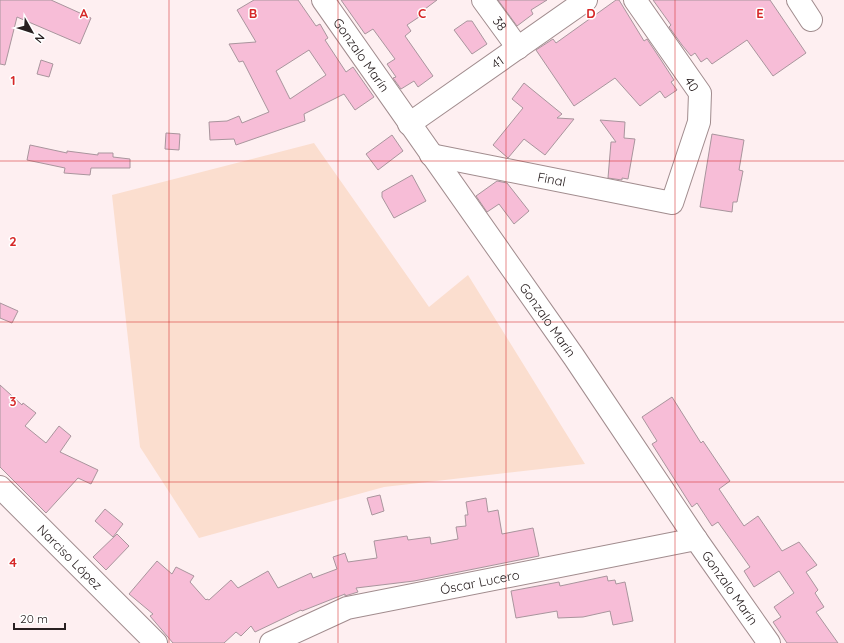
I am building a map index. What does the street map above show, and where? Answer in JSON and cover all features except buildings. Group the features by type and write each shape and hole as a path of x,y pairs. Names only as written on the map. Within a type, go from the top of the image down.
{"street":[{"name":"Gonzalo Marín","path":"323,0 574,357 696,539 769,643"},
{"name":"38","path":"483,0 518,48"},
{"name":"41","path":"409,124 586,0"},
{"name":"40","path":"635,0 700,93 699,122 672,203"},
{"path":"798,0 811,20"},
{"name":"Final","path":"431,155 672,203"},
{"name":"Narciso López","path":"0,487 156,643"},
{"name":"Óscar Lucero","path":"271,643 347,608 696,539"}],"shaded area":[{"path":"314,143 429,307 468,275 585,464 384,487 199,538 140,447 112,195"}]}
